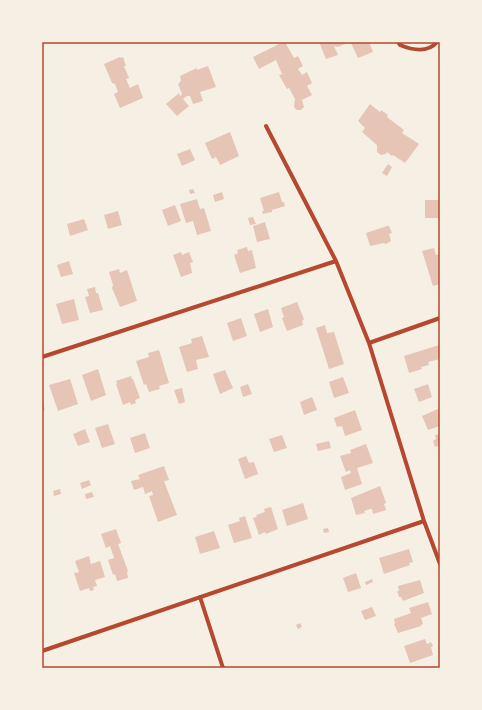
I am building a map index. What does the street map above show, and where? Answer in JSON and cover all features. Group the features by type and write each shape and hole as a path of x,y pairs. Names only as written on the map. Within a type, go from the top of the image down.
{"street":[{"path":"398,42 400,46 412,50 423,50 436,44 437,42"},
{"path":"266,126 336,261 369,343 424,521 440,564"},
{"path":"42,357 336,261"},
{"path":"369,343 440,318"},
{"path":"42,651 424,521"},
{"path":"200,597 223,668"}],"building":[{"path":"285,42 294,58 298,56 303,66 298,69 302,75 307,72 312,83 307,86 312,95 302,100 304,107 301,110 297,110 294,107 295,99 279,75 282,74 276,60 259,69 253,57"},
{"path":"319,42 345,42 345,44 338,47 334,46 338,55 326,59"},
{"path":"369,42 373,52 358,58 351,43"},
{"path":"123,57 126,66 124,66 129,78 126,79 130,88 138,84 143,98 120,108 114,94 118,92 115,84 112,83 104,64"},
{"path":"208,66 216,87 200,92 203,101 193,104 190,96 187,96 183,99 189,106 177,116 166,104 179,93 180,96 182,94 178,84 181,81 180,76 197,68 197,70"},
{"path":"370,104 380,112 381,110 388,115 387,117 404,130 402,133 419,144 405,163 387,152 386,154 381,155 377,152 377,145 362,132 365,128 358,121"},
{"path":"230,132 239,156 220,165 216,157 212,159 205,143"},
{"path":"190,149 195,160 182,166 177,154"},
{"path":"388,164 392,167 387,176 382,173"},
{"path":"193,189 195,193 190,194 189,190"},
{"path":"222,192 224,199 215,202 213,195"},
{"path":"279,192 285,206 263,214 262,211 264,211 260,198"},
{"path":"197,199 200,209 204,208 211,231 197,235 193,221 186,223 180,204"},
{"path":"425,200 440,200 440,218 425,218"},
{"path":"175,205 181,221 168,226 162,210"},
{"path":"118,211 122,225 108,229 104,215"},
{"path":"253,217 256,224 250,225 248,218"},
{"path":"84,219 88,230 70,236 67,224"},
{"path":"265,222 270,239 257,242 253,226"},
{"path":"389,226 392,233 389,234 391,241 386,244 384,243 370,246 366,233"},
{"path":"247,247 248,251 252,250 256,268 240,273 234,255 238,253 237,250"},
{"path":"434,248 436,255 440,254 440,284 433,286 422,251"},
{"path":"181,252 182,255 189,252 193,262 190,263 192,273 181,277 173,255"},
{"path":"69,261 73,274 61,277 57,265"},
{"path":"119,269 120,273 127,270 137,301 120,307 112,288 113,285 109,272"},
{"path":"95,287 103,310 90,313 85,297 89,296 87,289"},
{"path":"74,299 79,320 62,324 56,304"},
{"path":"297,302 304,319 302,321 303,325 287,331 282,318 284,317 281,308"},
{"path":"268,309 273,327 260,332 254,314"},
{"path":"241,318 247,336 233,341 227,323"},
{"path":"325,325 327,333 334,332 344,364 329,369 316,328"},
{"path":"202,336 209,357 196,360 198,369 187,372 179,347 192,343 191,339"},
{"path":"439,345 440,359 428,362 429,365 409,373 404,356"},
{"path":"159,350 169,383 159,386 160,389 149,392 146,384 144,385 136,361 149,357 148,353"},
{"path":"98,369 106,395 91,401 82,375"},
{"path":"225,370 233,388 220,394 213,374"},
{"path":"131,376 140,398 135,400 136,403 131,405 130,402 123,405 116,381"},
{"path":"343,377 349,393 334,398 329,382"},
{"path":"70,379 78,404 58,411 49,385"},
{"path":"248,384 252,394 243,397 240,387"},
{"path":"428,384 432,397 419,402 414,389"},
{"path":"182,388 185,402 179,404 174,390"},
{"path":"312,397 317,410 304,415 300,402"},
{"path":"42,399 45,410 42,411"},
{"path":"440,408 440,426 428,430 422,416"},
{"path":"355,410 362,430 345,436 342,426 337,427 334,418"},
{"path":"108,424 115,444 102,448 95,428"},
{"path":"85,429 90,442 78,446 73,434"},
{"path":"145,433 150,448 135,453 130,438"},
{"path":"440,434 440,450 438,446 435,447 433,441 436,439 435,435"},
{"path":"282,435 287,448 274,452 269,439"},
{"path":"329,441 331,448 318,451 316,444"},
{"path":"366,444 373,463 357,468 362,484 345,490 341,477 351,473 350,470 346,472 340,456 351,453 350,450"},
{"path":"246,456 249,463 254,462 258,474 245,479 238,459"},
{"path":"164,466 169,480 164,481 177,515 158,522 149,496 153,495 152,491 145,494 143,487 134,490 131,481 140,479 138,475"},
{"path":"89,480 91,485 82,489 80,483"},
{"path":"380,486 386,503 384,504 386,510 373,514 372,509 370,509 364,511 365,513 356,515 351,498"},
{"path":"60,489 61,494 54,496 53,491"},
{"path":"92,492 94,497 86,499 85,494"},
{"path":"303,503 308,519 287,526 282,510"},
{"path":"271,507 278,529 259,535 253,518 257,517 256,515 265,512 264,509"},
{"path":"245,516 252,538 234,543 228,525 240,521 239,518"},
{"path":"328,528 329,532 324,533 323,529"},
{"path":"116,529 121,543 118,544 128,571 128,578 117,581 115,574 113,575 108,560 114,558 110,546 106,548 101,534"},
{"path":"214,531 220,548 200,554 195,537"},
{"path":"409,549 413,562 409,563 410,565 384,574 379,558"},
{"path":"89,556 91,564 100,561 105,577 95,580 97,586 93,587 94,590 90,591 89,588 80,591 74,573 79,572 75,561"},
{"path":"356,573 361,588 348,592 343,578"},
{"path":"372,579 373,582 366,585 365,582"},
{"path":"420,580 424,593 403,601 401,597 399,597 397,591 399,591 398,586"},
{"path":"428,602 432,614 421,618 423,624 421,626 398,633 394,624 394,619 411,613 409,608"},
{"path":"372,607 376,616 365,620 361,611"},
{"path":"300,623 302,627 298,629 296,625"},
{"path":"425,639 427,644 431,642 433,646 431,647 433,655 410,663 404,646"}]}
